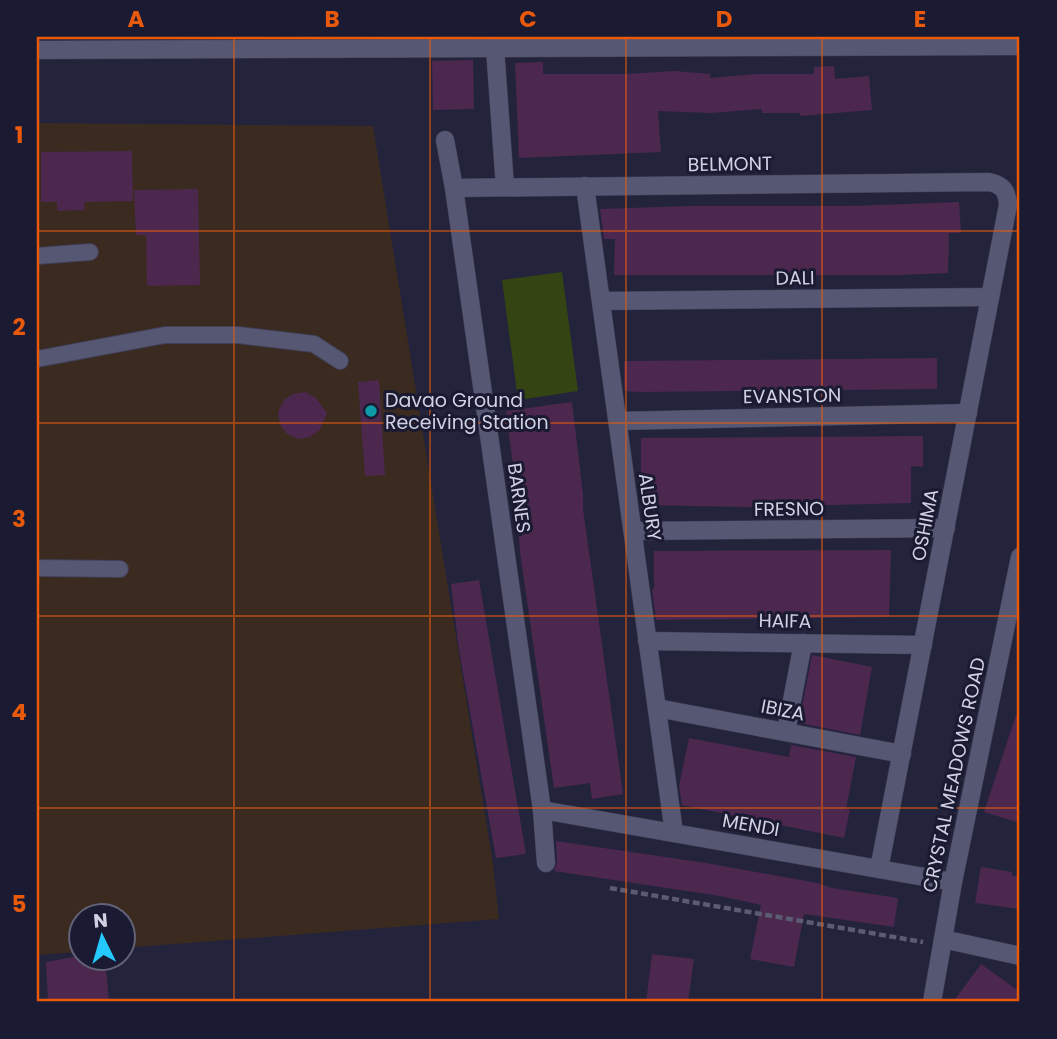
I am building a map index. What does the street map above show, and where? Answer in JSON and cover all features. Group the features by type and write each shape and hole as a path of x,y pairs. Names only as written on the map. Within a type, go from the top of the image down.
{"street":[{"path":"37,50 495,48 970,41 1020,46"},
{"path":"495,48 505,187"},
{"name":"BARNES","path":"444,140 454,188 542,810 546,863"},
{"name":"BELMONT","path":"454,188 989,183 999,184 1004,189"},
{"name":"ALBURY","path":"585,187 674,833"},
{"name":"OSHIMA","path":"879,869 1008,205 1004,189"},
{"name":"DALI","path":"601,302 990,297"},
{"name":"EVANSTON","path":"618,421 968,413"},
{"name":"FRESNO","path":"632,531 946,528"},
{"name":"CRYSTAL MEADOWS ROAD","path":"932,1002 953,882 1020,557"},
{"name":"HAIFA","path":"648,641 923,645"},
{"path":"786,732 803,643"},
{"name":"IBIZA","path":"657,708 902,754"},
{"name":"MENDI","path":"542,810 953,882"},
{"path":"942,942 1020,956"}],"lane":[{"path":"37,256 90,252"},
{"path":"37,359 165,335 238,335 314,344 340,361"},
{"path":"37,568 120,569"}],"path":[{"path":"610,888 942,942"}],"shaded area":[{"path":"37,123 373,126 493,864 499,919 136,947 136,902 66,902 66,953 37,955"}],"green space":[{"path":"562,272 578,391 518,400 502,280"}],"building":[{"path":"473,60 474,109 433,110 432,61"},
{"path":"543,62 543,74 674,71 710,74 710,78 756,74 814,74 814,67 834,66 835,79 869,76 872,110 800,116 800,113 762,113 762,109 711,113 658,111 661,152 519,158 515,63"},
{"path":"132,151 133,201 84,202 85,210 57,211 57,202 41,202 41,152"},
{"path":"198,189 200,285 147,286 146,235 136,235 134,190"},
{"path":"959,202 961,233 949,233 948,273 898,275 614,275 615,239 604,239 600,209 851,206"},
{"path":"937,358 937,389 639,392 625,391 624,385 624,361"},
{"name":"Davao Ground Receiving Station","path":"379,380 385,475 365,476 358,382"},
{"path":"305,392 316,398 327,413 320,430 310,437 298,439 286,433 280,424 278,412 284,400 293,394"},
{"path":"572,402 583,509 623,794 592,799 590,783 554,788 520,552 519,536 522,536 506,411"},
{"path":"923,436 923,467 911,466 911,503 748,507 641,505 641,438"},
{"path":"891,550 889,617 656,620 652,589 654,551"},
{"path":"479,580 526,854 496,858 459,650 451,584"},
{"path":"812,655 872,667 860,735 799,723"},
{"path":"1016,715 1020,716 1020,823 984,812"},
{"path":"689,738 789,757 791,745 856,757 846,809 850,810 844,838 682,805 679,786"},
{"path":"556,841 706,863 898,898 894,927 804,914 794,967 750,959 761,905 720,896 554,871 557,863"},
{"path":"981,867 1020,876 1020,909 975,903"},
{"path":"652,954 694,959 688,1002 646,1002"},
{"path":"66,958 66,972 106,972 109,1002 48,1002 46,962"},
{"path":"981,964 1020,992 1020,1002 953,1002"}],"place":[{"name":"Davao Ground Receiving Station","path":"371,411"}]}
